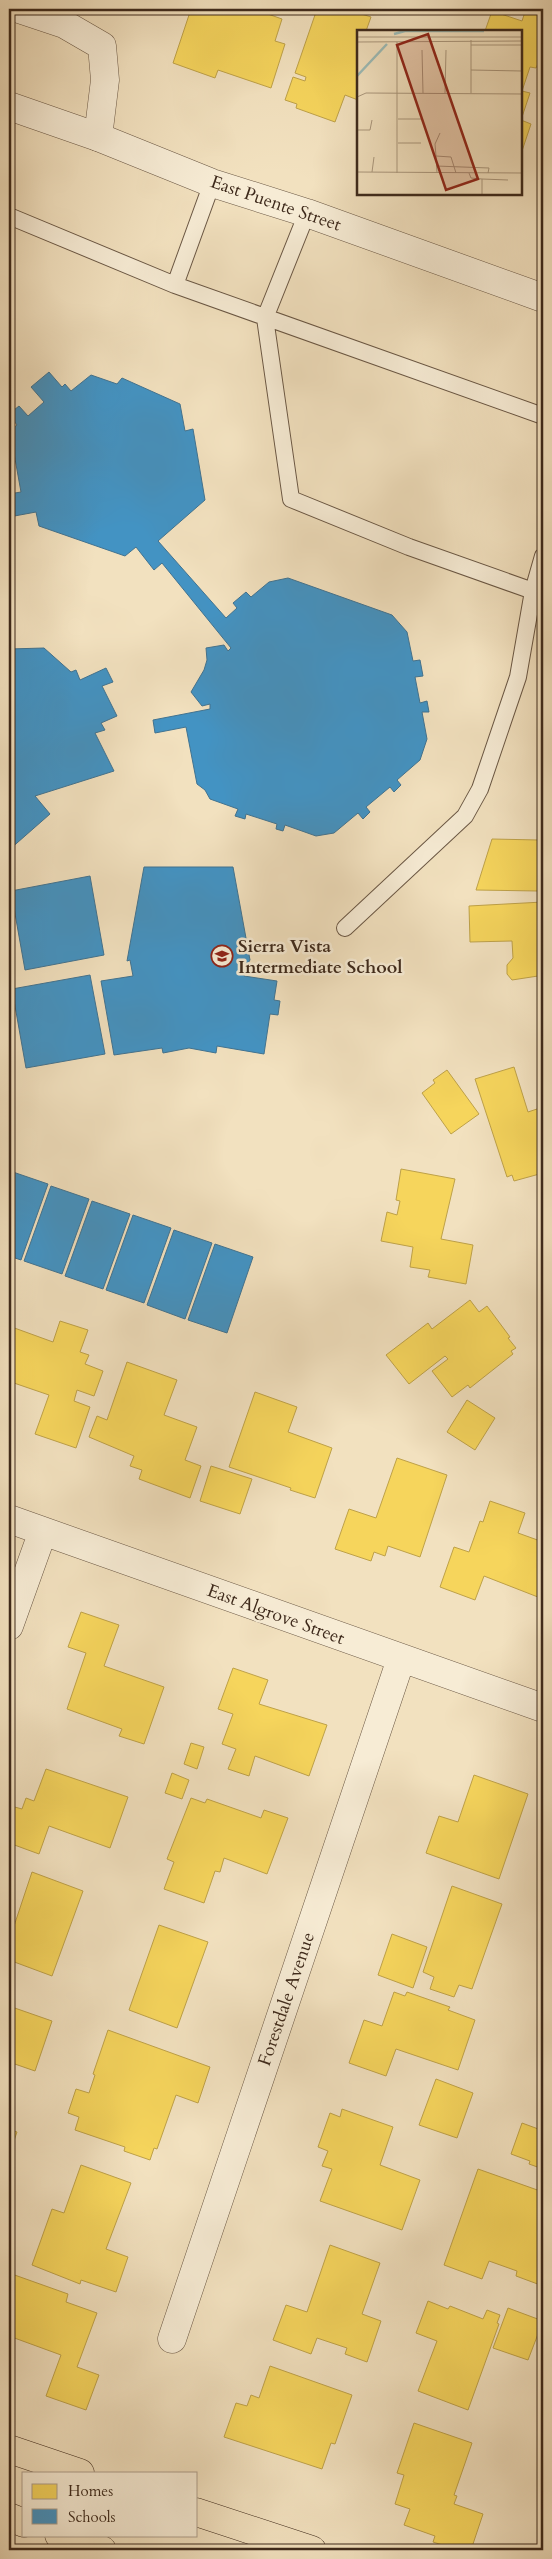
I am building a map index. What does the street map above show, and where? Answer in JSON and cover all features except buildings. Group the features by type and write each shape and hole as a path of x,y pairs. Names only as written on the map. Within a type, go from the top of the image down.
{"main road":[{"path":"9,2449 77,2472"},
{"path":"198,2513 312,2550"},
{"path":"9,2518 22,2522"},
{"path":"63,2536 102,2550"}],"street":[{"path":"19,9 64,24 102,46 105,80 98,137"},
{"name":"East Puente Street","path":"9,106 98,137 212,183 308,213 543,298"},
{"name":"East Algrove Street","path":"9,1519 543,1708"},
{"path":"9,1626 43,1531"},
{"name":"Forestdale Avenue","path":"172,2339 401,1659"}],"lane":[{"path":"175,285 212,183"},
{"path":"308,213 265,318 291,498 409,547 533,592"},
{"path":"9,216 175,285 543,416"},
{"path":"345,928 464,816 480,789 518,677 533,592 543,556"}],"place":[{"name":"Sierra Vista Intermediate School","path":"222,956"}]}
